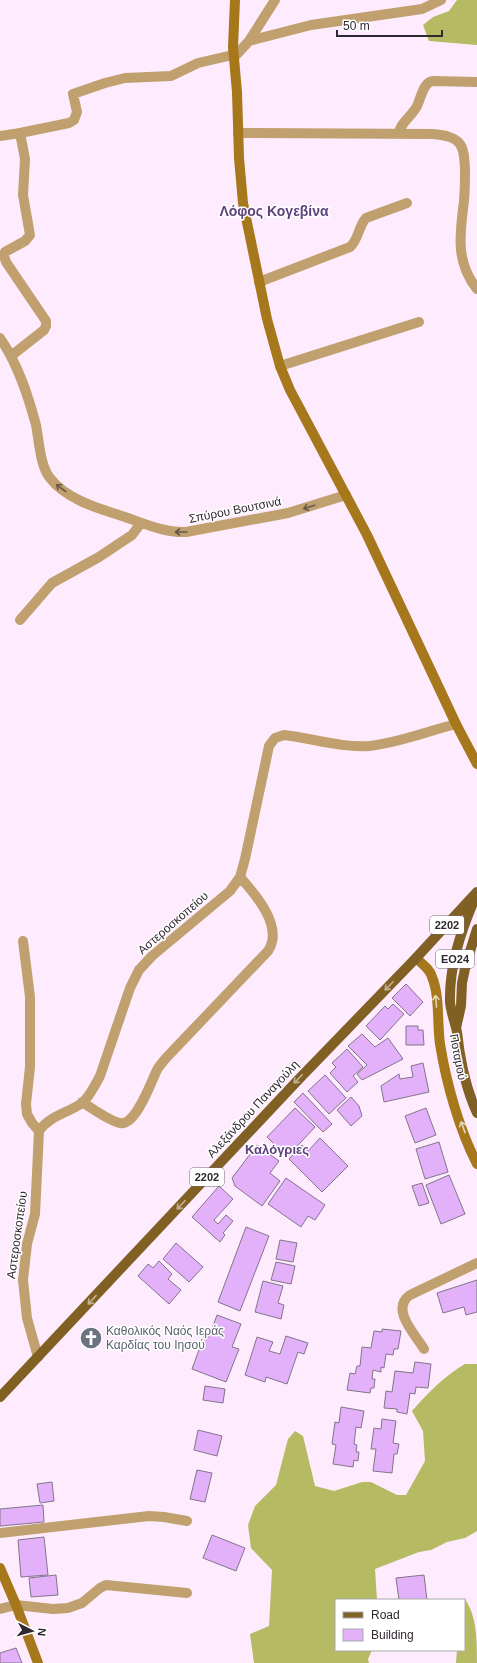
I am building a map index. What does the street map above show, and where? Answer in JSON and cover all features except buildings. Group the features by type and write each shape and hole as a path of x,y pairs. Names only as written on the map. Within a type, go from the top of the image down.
{"main road":[{"name":"Αλεξάνδρου Παναγούλη","path":"0,1397 298,1079 416,958 477,892"},
{"name":"ΕΟ24","path":"477,892 462,931 451,981 451,1013 456,1028 462,1066 477,1112"},
{"name":"ΕΟ24","path":"456,1028 461,1006 462,983 466,964 477,929"}],"street":[{"path":"235,0 233,40 243,203 258,282 280,366 290,390 367,535 456,724 477,764"},
{"path":"0,136 69,123 74,120 77,112 73,94 105,83 126,78 171,76 198,63 234,55 240,52 249,41 275,0"},
{"path":"249,41 311,24 422,9 441,0"},
{"path":"399,133 401,126 415,110 425,85 428,82 477,82"},
{"path":"238,132 432,134 446,136 457,141 463,150 465,182 459,237 465,268 477,289"},
{"path":"11,356 44,330 46,326 46,320 6,262 4,256 5,252 28,240 30,235 23,195 25,159 20,133"},
{"path":"258,282 350,247 357,239 362,224 366,218 407,203"},
{"path":"280,366 419,322"},
{"name":"Σπύρου Βουτσινά","path":"0,338 11,356 28,397 44,464 50,478 68,494 86,503 141,523 176,532 197,531 288,513 346,495"},
{"path":"20,620 52,583 99,557 132,535 141,523"},
{"name":"Αστεροσκοπείου","path":"38,1357 27,1318 23,1280 27,1244 35,1214 39,1131 44,1124 82,1102 92,1090 100,1076 130,988 139,970 152,956 230,891 240,877 248,847 266,755 271,741 279,736 291,736 350,745 369,746 456,724"},
{"path":"82,1102 114,1122 124,1123 129,1121 140,1107 158,1069 166,1058 268,951 272,942 271,926 268,916 256,897 240,877"},
{"path":"23,941 30,997 30,1067 26,1104 27,1114 39,1131"},
{"name":"Ποταμού","path":"416,958 432,976 435,989 440,1044 446,1075 457,1111 477,1164"},
{"path":"424,1349 404,1316 402,1306 403,1302 410,1295 477,1263"},
{"path":"0,1533 149,1516 187,1521"},
{"path":"0,1568 38,1663"},
{"path":"0,1609 16,1605 53,1609 68,1608 82,1603 106,1585 187,1593"}],"green space":[{"path":"457,0 477,0 477,45 429,41 423,25 433,17 449,11"},
{"path":"465,1364 477,1364 477,1531 465,1538 447,1542 431,1550 419,1552 375,1569 377,1599 335,1599 335,1651 372,1651 368,1659 369,1663 254,1663 250,1634 269,1626 272,1570 251,1548 248,1525 255,1506 276,1485 288,1439 295,1431 303,1436 315,1486 334,1491 362,1482 371,1482 397,1495 406,1495 425,1461 423,1431 412,1411 430,1391"},
{"path":"465,1599 474,1621 477,1663 456,1663 457,1651 465,1651"}],"place":[{"name":"Καθολικός Ναός Ιεράς Καρδίας του Ιησού","path":"91,1338"}],"district":[{"name":"Λόφος Κογεβίνα","path":"274,211"},
{"name":"Καλόγριες","path":"277,1149"}]}
